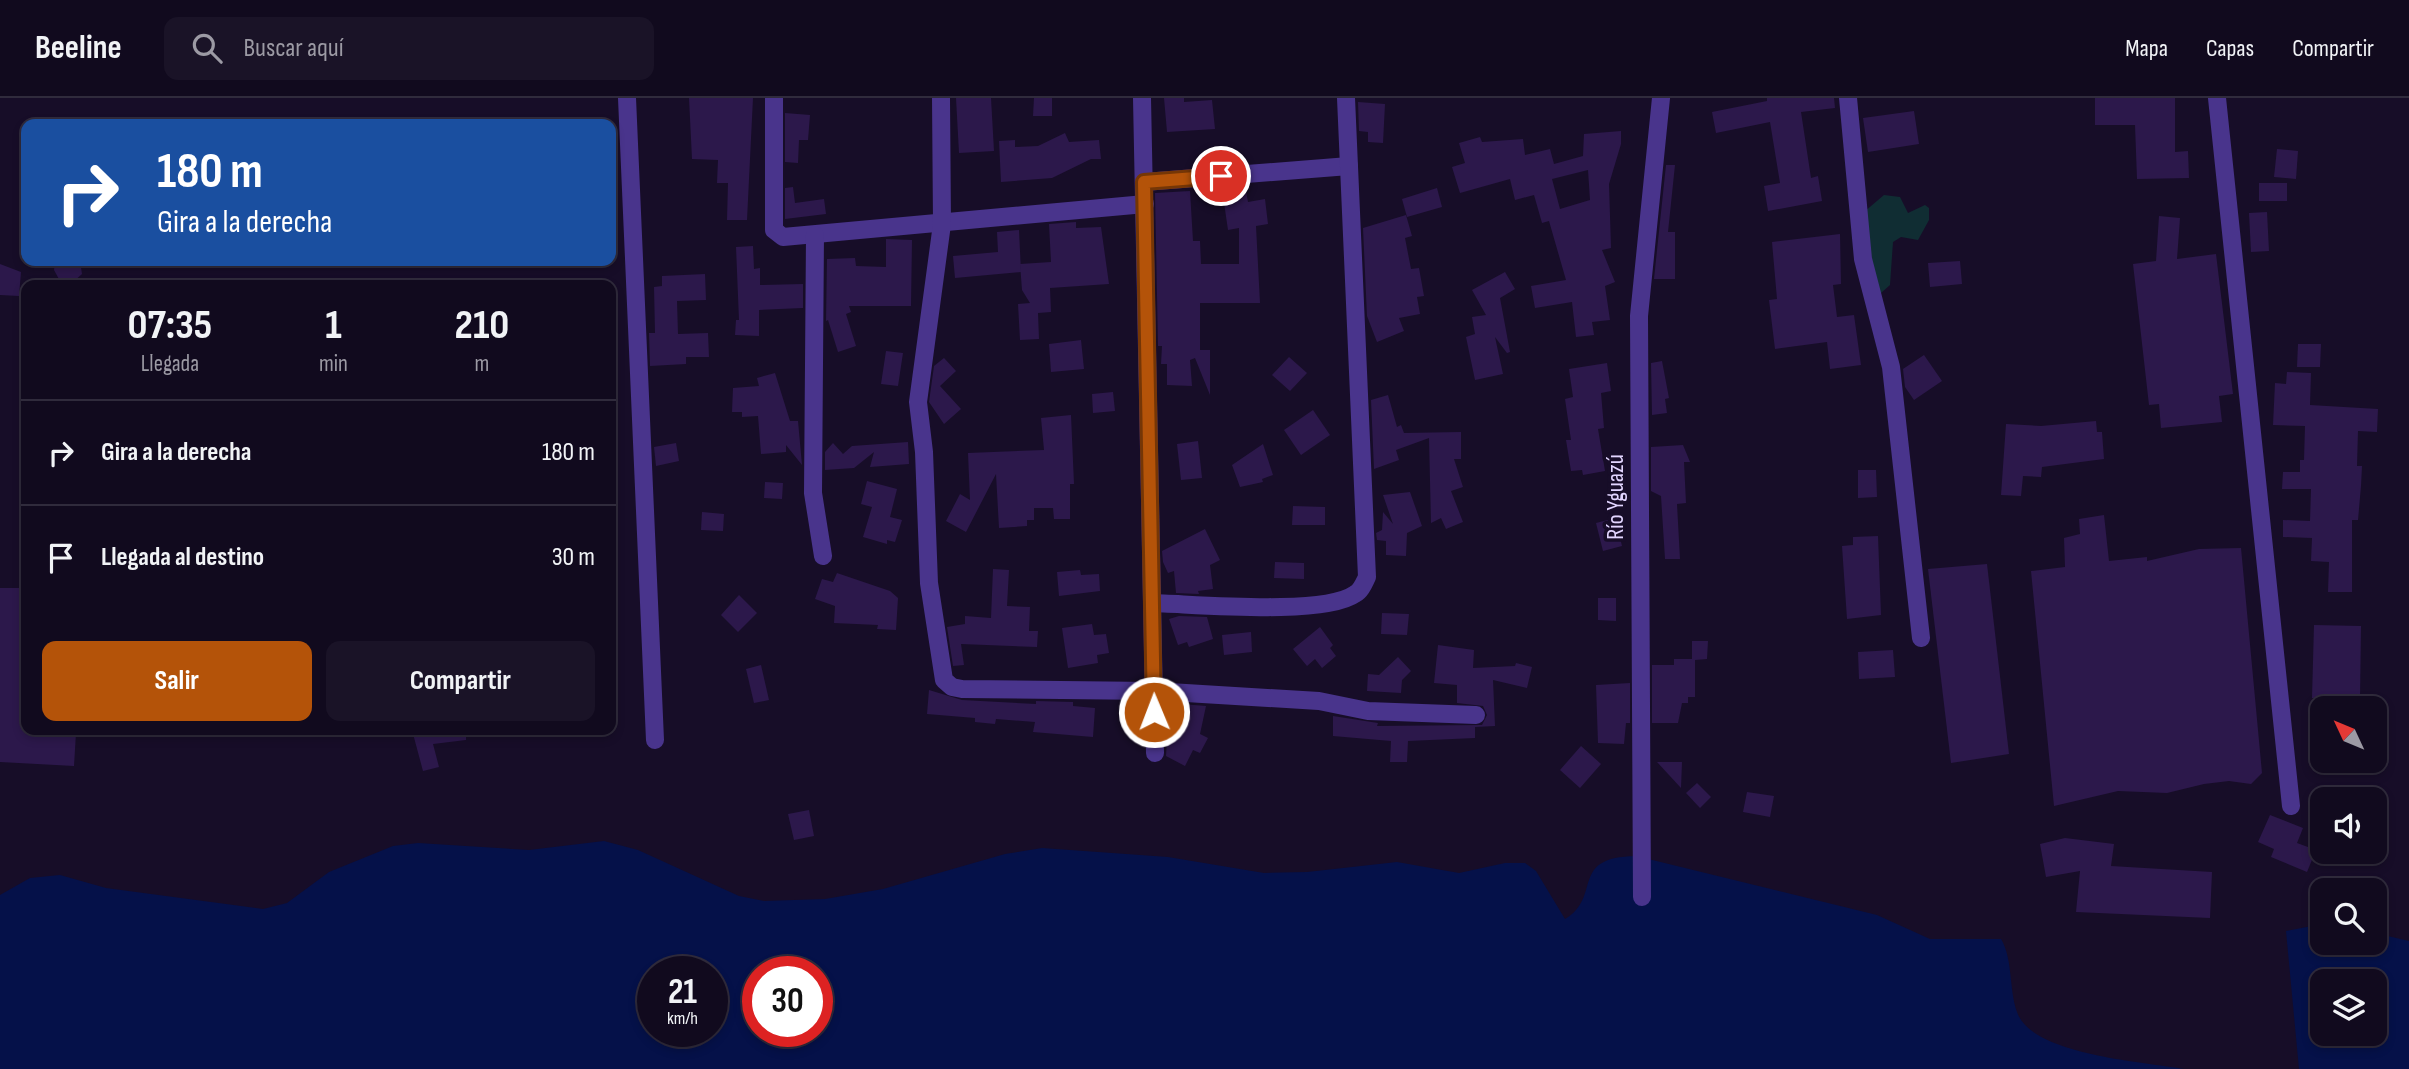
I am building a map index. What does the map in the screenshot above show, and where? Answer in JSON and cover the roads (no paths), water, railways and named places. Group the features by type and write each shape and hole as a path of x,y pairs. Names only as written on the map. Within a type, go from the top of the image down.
{"street":[{"path":"626,98 655,740"},
{"path":"774,98 774,230 783,237 1145,204"},
{"path":"941,98 942,224 918,402 924,452 929,583 944,680 952,687 962,688 1153,691 1319,701 1368,711 1476,715"},
{"path":"1142,98 1155,753"},
{"path":"1152,604 1297,606 1338,602 1356,594 1367,577 1346,98"},
{"name":"Río Yguazú","path":"1642,897 1639,316 1661,98"},
{"path":"1848,98 1863,259 1891,368 1921,638"},
{"path":"2217,98 2291,806"},
{"path":"1144,182 1349,166"},
{"path":"815,235 813,493 823,556"}]}
